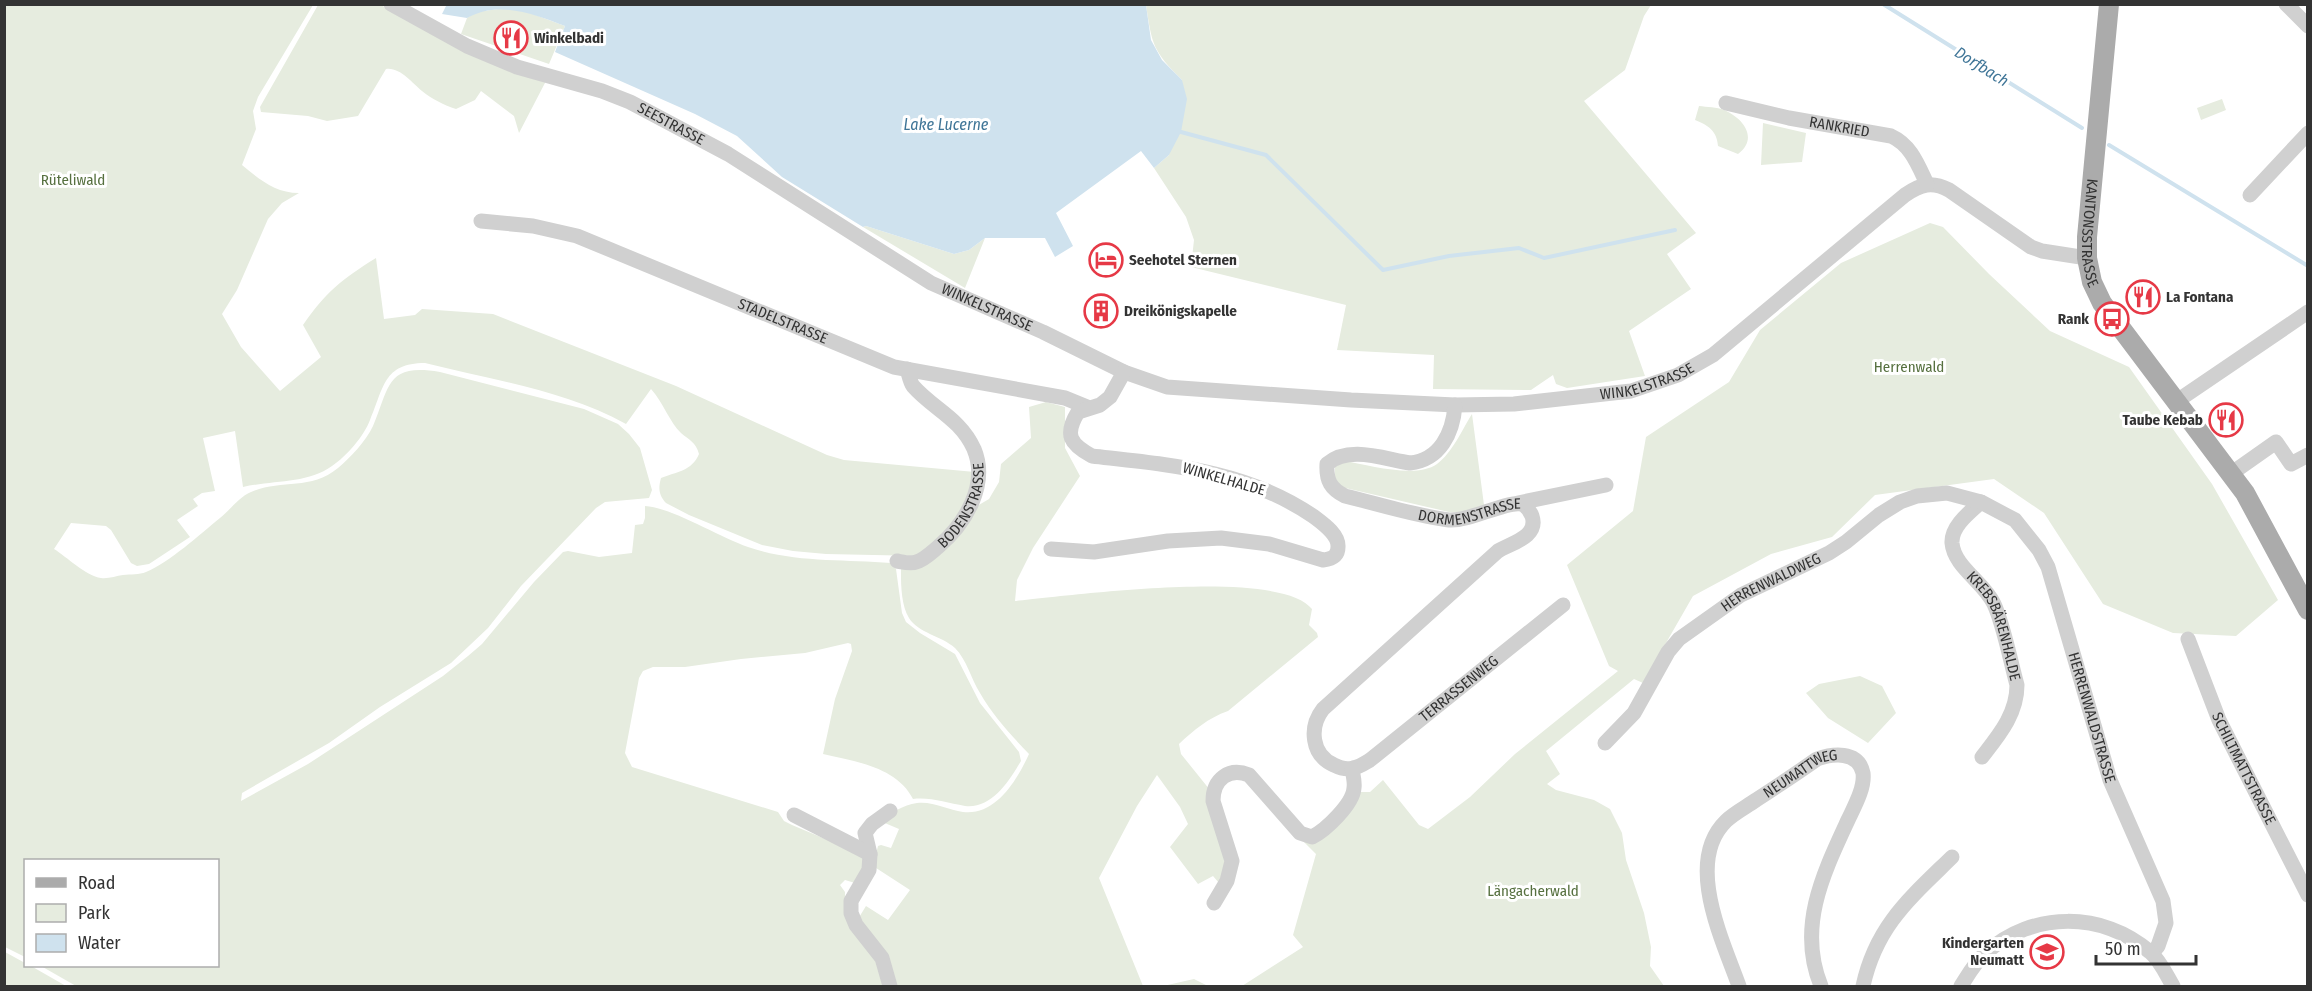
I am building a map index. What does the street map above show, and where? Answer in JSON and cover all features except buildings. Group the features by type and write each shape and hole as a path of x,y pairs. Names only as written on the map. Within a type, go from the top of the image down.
{"main road":[{"name":"KANTONSSTRASSE","path":"2109,4 2087,237 2087,258 2092,282 2102,303 2232,473 2264,525 2307,610"}],"street":[{"name":"SEESTRASSE","path":"391,4 467,46 517,67 602,91 630,102 728,154 931,283"},
{"path":"2286,4 2307,26"},
{"name":"RANKRIED","path":"1726,103 1898,139 1911,153 1927,184"},
{"path":"2250,195 2307,133"},
{"name":"WINKELSTRASSE","path":"931,283 1043,332 1124,372 1167,387 1455,405 1514,404 1604,396 1631,391 1678,375 1695,366 1727,344 1905,195 1927,184"},
{"path":"1927,184 1940,185 1949,190 2031,247 2042,252 2087,258"},
{"name":"STADELSTRASSE","path":"481,221 533,226 577,236 894,367 1065,398 1087,407"},
{"path":"2177,401 2304,320"},
{"name":"BODENSTRASSE","path":"897,561 914,563 929,554 958,528 970,510 976,491 978,472 975,450 962,430 944,411 912,385 907,369"},
{"name":"WINKELHALDE","path":"1051,549 1094,552 1168,541 1221,538 1269,544 1323,560 1332,558 1337,553 1339,545 1323,523 1270,491 1196,468 1092,456 1078,448 1071,439 1070,427 1078,412 1087,407 1100,405 1110,397 1124,372"},
{"name":"DORMENSTRASSE","path":"1352,769 1332,764 1319,752 1314,730 1319,715 1498,551 1529,534 1533,527 1533,519 1525,506 1518,503 1468,519 1450,520 1345,496 1330,486 1326,474 1327,464 1346,454 1410,463 1432,457 1451,429 1455,405"},
{"path":"2232,473 2276,442 2291,464 2307,455"},
{"path":"1518,503 1606,484"},
{"name":"HERRENWALDWEG","path":"1605,742 1634,713 1668,652 1678,639 1741,595 1829,553 1900,502 1917,496 1947,493 1981,502"},
{"name":"KREBSBÄRENHALDE","path":"1981,502 1966,516 1953,534 1952,544 1958,558 1985,588 1995,604 2017,685 2017,697 2007,724 1982,757"},
{"name":"HERRENWALDSTRASSE","path":"1981,502 2015,520 2039,549 2048,567 2110,780 2166,912 2163,935 2152,953"},
{"name":"TERRASSENWEG","path":"1352,769 1370,760 1563,605"},
{"name":"SCHILTMATTSTRASSE","path":"2188,639 2219,720 2307,895"},
{"name":"NEUMATTWEG","path":"1739,987 1706,880 1706,866 1712,843 1726,821 1817,759 1831,754 1842,754 1850,757 1863,772 1855,807 1819,888 1813,911 1813,955 1821,987"},
{"path":"1214,903 1231,871 1232,861 1213,801 1213,790 1223,776 1231,772 1249,775 1300,833 1312,837 1323,832 1345,806 1354,789 1352,769"},
{"path":"890,811 872,824 866,833 870,854 869,870 851,901 851,913 856,925 882,958 887,969 890,987"},
{"path":"794,815 870,854"},
{"path":"1863,987 1876,947 1888,924 1900,908 1952,858"},
{"path":"1961,987 1985,954 2000,942 2020,931 2053,922 2079,921 2099,924 2118,932 2152,953 2173,987"}],"green space":[{"name":"Rüteliwald","path":"4,5 313,5 258,97 253,111 256,129 242,165 275,188 299,193 282,203 268,219 237,290 222,314 241,347 280,391 321,357 303,325 335,287 376,258 384,319 415,315 422,309 493,314 676,386 827,455 844,460 975,472 971,503 921,556 793,551 762,545 666,503 660,492 661,478 688,467 699,454 694,444 677,429 651,389 626,424 603,412 528,387 425,363 411,364 401,367 387,380 367,426 349,451 338,462 312,476 243,487 235,431 203,438 215,491 202,493 193,499 198,506 177,520 190,537 149,564 137,566 131,563 111,530 106,526 71,523 54,549 95,577 141,574 155,568 184,548 247,494 262,488 317,480 338,468 370,432 387,389 400,375 409,371 440,372 584,409 618,424 640,448 652,490 649,498 605,502 596,508 521,586 488,628 451,663 380,707 329,743 242,793 241,801 308,764 443,676 482,644 534,582 563,552 599,557 632,553 635,525 643,524 645,506 669,512 748,547 765,552 819,560 891,563 896,569 902,613 906,622 955,654 980,703 1019,752 1021,761 1005,785 991,798 975,806 913,799 897,779 874,767 823,754 835,699 852,651 851,644 848,643 805,653 685,667 653,667 643,671 639,678 625,753 632,767 778,812 784,821 861,854 866,864 855,883 845,880 840,885 845,892 845,905 872,949 887,986 76,986 43,967 219,967 219,859 24,859 24,956 5,947"},
{"path":"318,5 381,5 417,25 546,81 519,133 514,116 481,91 475,100 456,109 430,97 401,73 391,69 386,69 358,116 327,121 308,116 261,112 260,107"},
{"path":"1146,5 1651,5 1644,16 1625,70 1584,101 1696,233 1667,254 1691,289 1629,331 1645,376 1567,388 1556,384 1553,375 1531,390 1433,389 1434,355 1337,350 1346,305 1191,267 1194,240 1186,217 1154,168 1169,155 1182,80 1155,47"},
{"path":"514,7 565,26 549,64 461,34 467,18 476,12"},
{"path":"2222,99 2226,110 2201,120 2197,108"},
{"path":"1699,106 1724,110 1742,123 1748,135 1744,148 1738,154 1718,146 1716,136 1711,129 1695,120"},
{"path":"1763,123 1806,133 1802,162 1761,165"},
{"name":"Herrenwald","path":"1930,223 1943,227 2050,331 2129,367 2212,484 2278,600 2236,636 2173,633 2103,604 2044,513 1994,479 1875,495 1832,537 1771,554 1693,596 1643,683 1634,679 1546,751 1560,774 1547,784 1556,790 1594,800 1610,809 1622,833 1626,860 1644,913 1651,947 1650,966 1664,986 1242,986 1303,947 1293,935 1316,854 1302,840 1359,792 1370,792 1383,780 1419,825 1428,829 1470,797 1515,754 1618,671 1609,666 1567,565 1633,511 1646,437 1729,382 1760,330 1841,263"},
{"path":"866,226 954,254 969,250 985,238 965,288 863,227"},
{"path":"1046,402 1065,407 1065,448 1080,476 1033,548 1017,580 1015,601 1172,587 1259,589 1292,596 1312,609 1309,625 1318,637 1228,711 1202,725 1179,744 1181,754 1210,790 1228,863 1219,883 1213,876 1198,884 1170,847 1188,824 1180,807 1157,775 1137,806 1099,878 1143,986 893,986 858,919 866,906 888,920 910,890 873,866 878,846 891,848 899,829 880,821 902,807 917,803 929,803 963,812 975,812 986,808 1012,785 1029,754 991,710 977,688 963,658 955,648 924,631 909,618 903,598 901,563 913,564 972,509 989,499 999,482 1001,464 1031,438 1029,407"},
{"path":"1472,414 1484,505 1460,513 1449,512 1341,487 1335,479 1335,467 1345,461 1405,471 1428,468 1437,464 1447,454"},
{"path":"1860,676 1882,686 1896,713 1868,743 1828,718 1806,693 1819,684"},
{"path":"5,952 24,962 24,967 33,967 66,986 5,986"},
{"path":"1194,979 1208,986 1163,986"}],"water":[{"name":"Lake Lucerne","path":"447,4 1146,5 1151,40 1162,60 1182,80 1187,99 1181,132 1169,155 1154,168 1141,151 1056,213 1073,246 1055,257 1045,238 985,238 969,250 954,254 866,226 863,227 782,177 737,136 695,114 555,52 565,26 529,13 503,9 479,13 467,18 442,14"}],"waterway":[{"name":"Dorfbach","path":"1883,4 2082,128"},
{"path":"1181,132 1266,155 1383,270 1449,256 1519,248 1544,258 1675,230"},
{"name":"Dorfbach","path":"2109,145 2308,266"}],"place":[{"name":"Winkelbadi","path":"511,38"},
{"name":"Seehotel Sternen","path":"1106,260"},
{"name":"La Fontana","path":"2143,297"},
{"name":"Dreikönigskapelle","path":"1101,311"},
{"name":"Rank","path":"2112,319"},
{"name":"Taube Kebab","path":"2226,420"},
{"name":"Kindergarten Neumatt","path":"2047,952"}],"park label":[{"name":"Längacherwald","path":"1533,891"}]}
